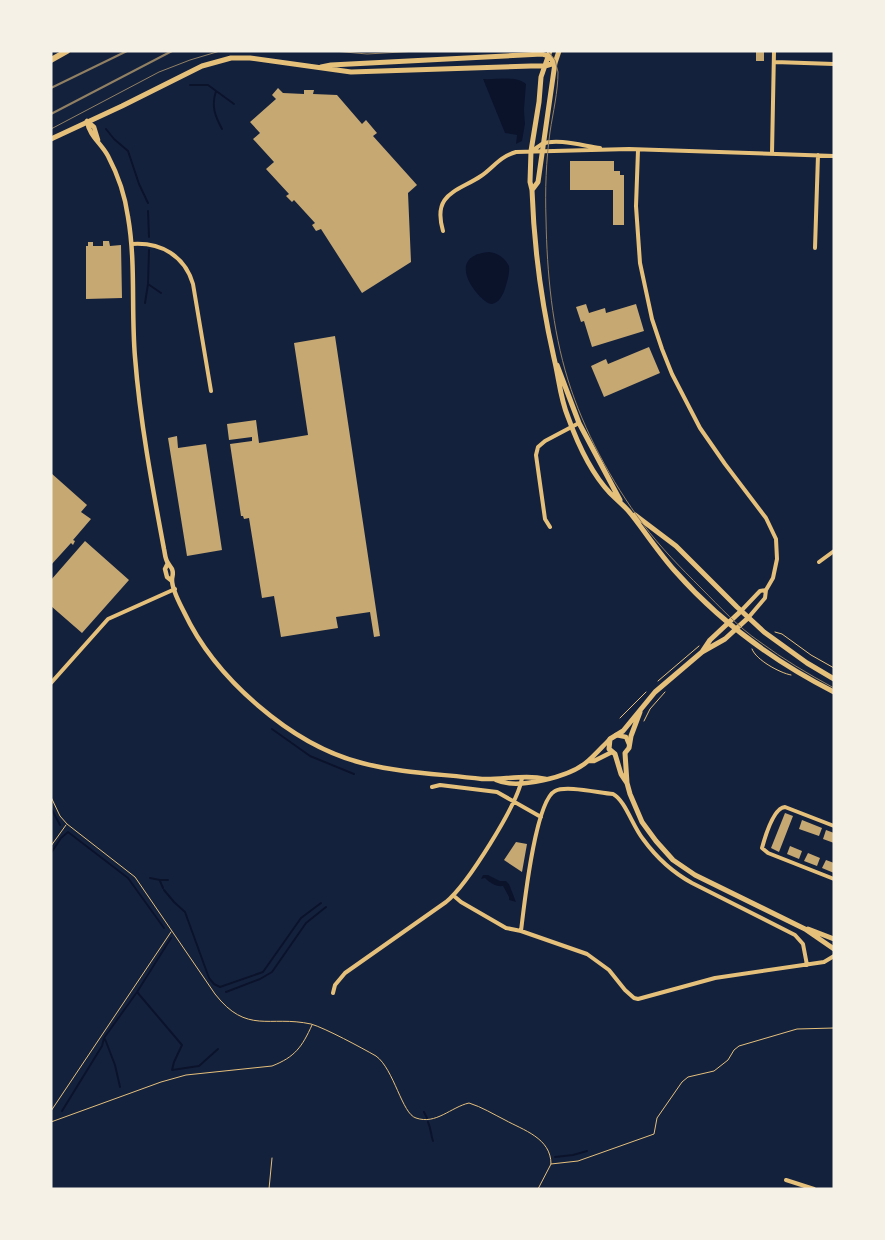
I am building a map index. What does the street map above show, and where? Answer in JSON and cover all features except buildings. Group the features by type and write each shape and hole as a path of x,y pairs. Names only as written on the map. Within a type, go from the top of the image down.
{"highway":[{"path":"51,60 68,51"}],"main road":[{"path":"532,190 538,182 555,63 559,51"},
{"path":"549,54 555,63"},
{"path":"549,54 541,77 531,151 530,182 541,293 562,398 571,426 601,481 610,494 621,501"},
{"path":"320,67 549,54"},
{"path":"51,139 202,66 221,60 250,58 351,72 545,66 555,63"},
{"path":"555,360 579,423 621,501 675,571 735,630 794,670 834,692"},
{"path":"630,513 676,546 748,618 787,650 834,679"},
{"path":"702,652 710,640 741,611"},
{"path":"627,783 608,745 610,739 623,731 655,692 702,652 726,639 748,618"},
{"path":"640,712 625,753 627,783 642,822 656,841 673,860 706,881 805,929 834,939"},
{"path":"805,929 834,949"}],"street":[{"path":"772,153 774,51"},
{"path":"775,62 834,64"},
{"path":"87,121 94,127 98,140 111,162 122,188 132,244 135,359 158,515 168,564 174,576 172,581 194,631 218,667 234,684 262,708 308,741 346,758 374,766 496,780 503,783 540,782 572,770 588,761 610,739"},
{"path":"531,151 544,144 567,143 610,149"},
{"path":"443,231 440,215 443,203 454,190 482,176 500,159 509,154 531,151 610,149 834,156"},
{"path":"638,150 636,206 638,245 652,319 672,374 693,415 725,464 757,505 773,530 777,544 777,559 773,578 766,590 765,598 748,618"},
{"path":"815,248 818,155"},
{"path":"132,244 147,243 161,247 178,258 188,271 194,284 211,391"},
{"path":"550,527 545,519 536,455 538,447 545,441 579,423"},
{"path":"819,562 834,551"},
{"path":"51,683 108,619 175,589"},
{"path":"741,611 760,591 766,590"},
{"path":"616,734 626,737 629,744"},
{"path":"588,761 594,761 613,753 621,755 625,753"},
{"path":"496,780 539,777 546,779"},
{"path":"333,994 335,985 345,973 454,896 463,886 514,802 522,778"},
{"path":"432,787 440,784 497,792 541,817"},
{"path":"521,931 536,833 541,817 550,796 558,790 580,790 617,796 642,838 668,867 692,883 795,935 803,944 807,965"},
{"path":"834,826 785,807 781,808 775,814 762,848 768,854 834,879"},
{"path":"454,896 506,928 521,931 587,954 609,970 625,990 638,999 715,978 824,962 834,956"},
{"path":"786,1180 814,1189"}],"path":[{"path":"782,634 811,655 834,668"},
{"path":"642,724 650,709 666,691"},
{"path":"51,798 60,816 67,824 134,878 224,1006 232,1012 254,1021 297,1022 313,1025 377,1057 388,1070 406,1109 413,1118 432,1119 469,1103 535,1136 544,1145 551,1160 538,1189"},
{"path":"51,846 67,824"},
{"path":"51,1111 172,932"},
{"path":"51,1122 186,1075 272,1066 289,1059 297,1052 313,1025"},
{"path":"550,1164 578,1161 654,1134 657,1118 682,1082 688,1077 714,1071 728,1060 739,1046 790,1030 834,1028"},
{"path":"269,1189 272,1158"}],"water":[{"path":"483,79 511,79 522,81 526,84 525,124 522,141 516,144 517,135 505,133"},
{"path":"489,252 503,258 509,266 508,278 503,294 499,300 492,304 480,297 468,280 466,270 467,262 475,255"},
{"path":"483,875 488,875 500,881 506,881 516,902 509,900 503,886 493,884 485,878 481,879"}],"waterway":[{"path":"190,85 208,85 234,104"},
{"path":"216,91 214,111 222,129"},
{"path":"106,129 128,151 139,184 148,203"},
{"path":"148,211 149,237"},
{"path":"145,303 148,284 149,250"},
{"path":"148,284 161,293"},
{"path":"272,729 310,756 354,774"},
{"path":"51,808 60,825"},
{"path":"51,853 61,838 68,832 128,878 164,928"},
{"path":"150,878 168,880"},
{"path":"160,881 163,888"},
{"path":"164,890 185,912 209,978 220,987 263,972 301,918 321,903"},
{"path":"226,992 260,979 272,972 306,923 326,907"},
{"path":"62,1111 102,1046 104,1038 137,992 171,938"},
{"path":"137,992 182,1045 172,1070 199,1066 218,1049"},
{"path":"105,1039 115,1065 120,1087"},
{"path":"424,1112 427,1118"},
{"path":"428,1122 433,1141"},
{"path":"555,1157 587,1151"}],"tram line":[{"path":"51,129 159,72 220,51"},
{"path":"334,51 367,54 418,51"},
{"path":"548,51 555,60 558,72 549,143 546,186 551,300 568,380 590,437 609,473 631,508 678,565 744,630 805,672 834,688"}],"railway":[{"path":"51,88 127,51"},
{"path":"51,114 172,51"}]}
